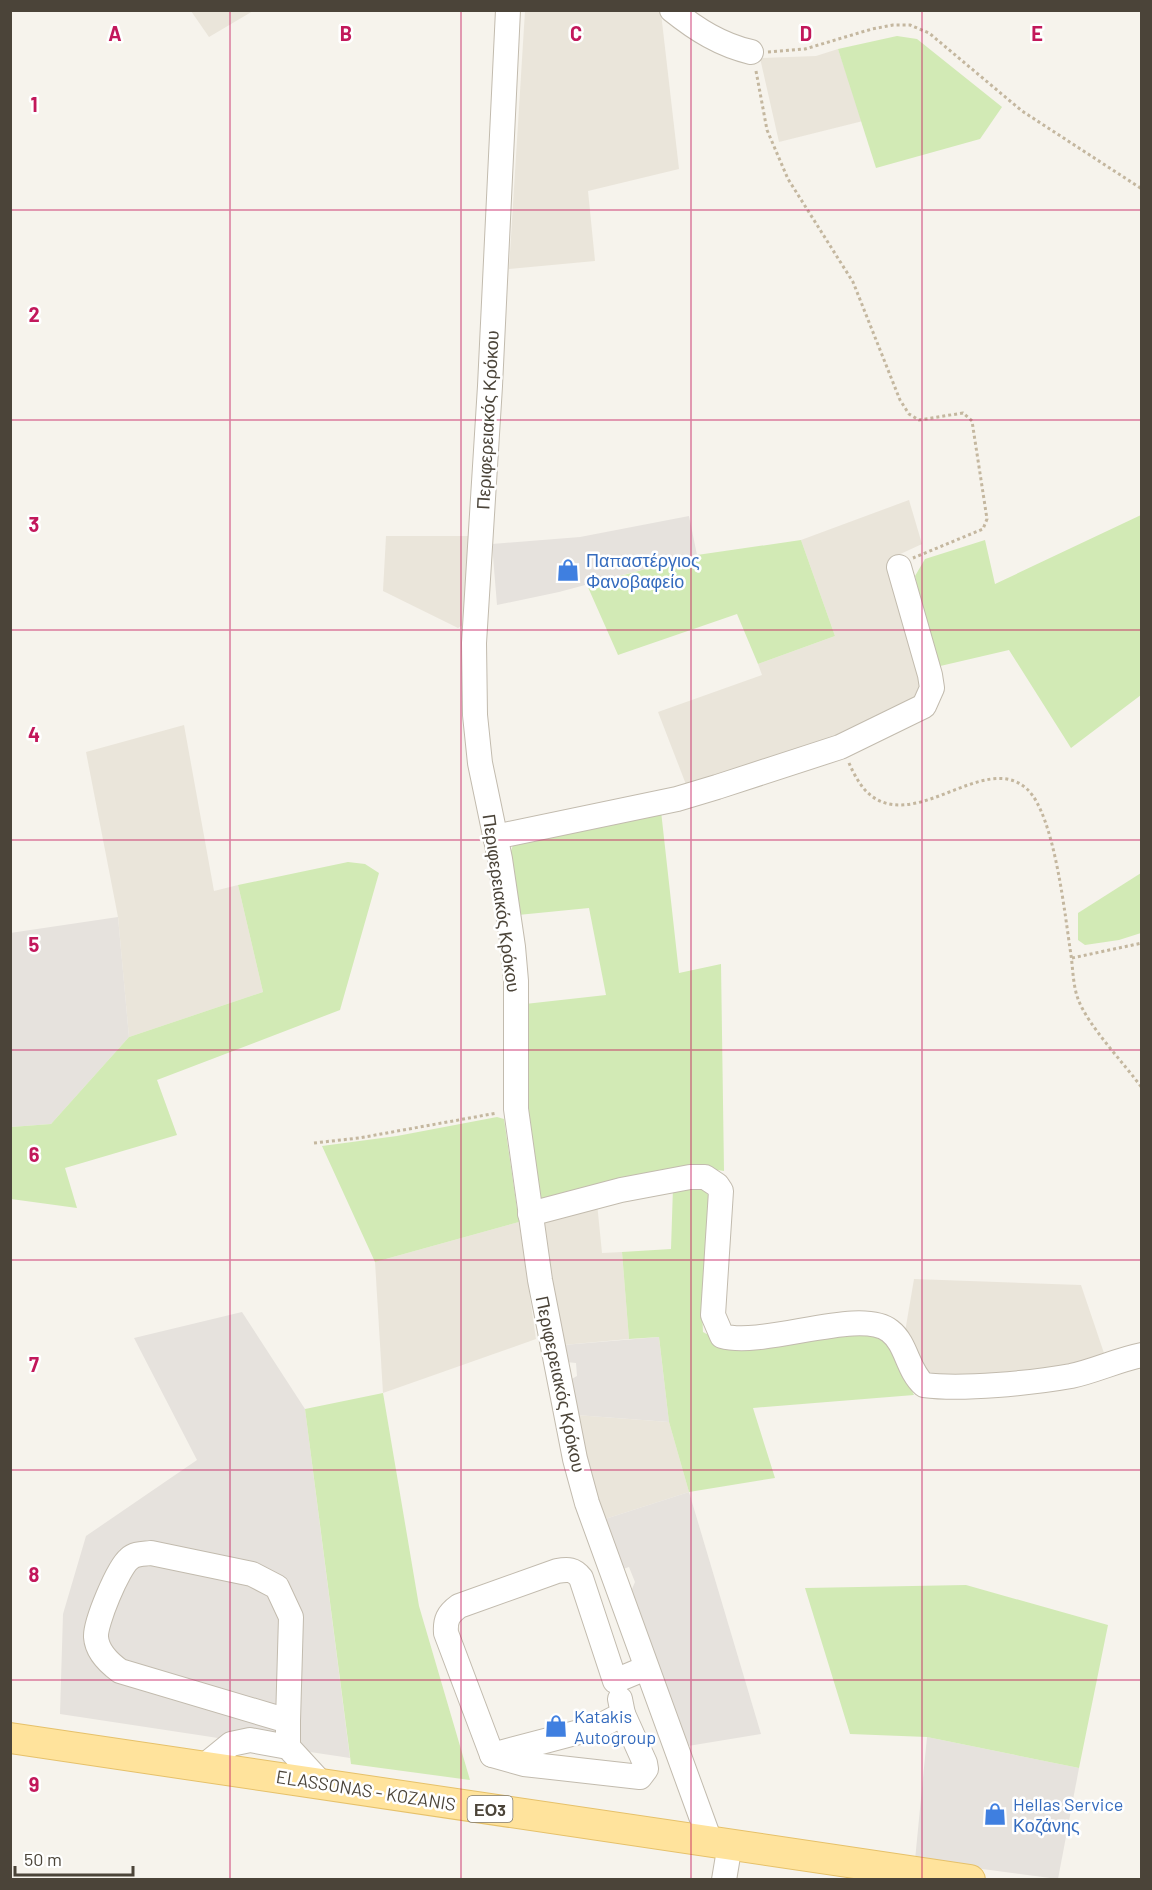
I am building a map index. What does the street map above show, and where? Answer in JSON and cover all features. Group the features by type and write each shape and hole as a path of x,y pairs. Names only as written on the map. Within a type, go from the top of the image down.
{"main road":[{"name":"ELASSONAS - KOZANIS","path":"10,1738 970,1880"}],"street":[{"name":"Περιφερειακός Κρόκου","path":"508,10 490,386 474,643 475,715 480,763 495,837 516,981 516,1109 548,1330 574,1459 587,1503 646,1668 720,1843"},
{"path":"672,10 711,38 733,48 751,52"},
{"path":"495,837 677,799 840,747 912,714 924,706 932,688 930,675 899,567"},
{"path":"530,1214 641,1185 690,1177 705,1177 717,1185 721,1191 713,1315 722,1336 742,1339 822,1328 864,1324 882,1325 894,1334 911,1370 924,1385 969,1386 1071,1376 1142,1355"},
{"path":"288,1721 120,1671 106,1661 96,1638 98,1625 112,1587 128,1559 139,1554 151,1553 252,1574 277,1587 291,1617 288,1747"},
{"path":"567,1569 576,1571 581,1578 615,1681 623,1714 646,1769 640,1777 524,1764 492,1755 446,1633 449,1613 459,1606 557,1571 567,1569"},
{"path":"615,1681 646,1668"},
{"path":"492,1755 598,1727 623,1714"},
{"path":"204,1766 231,1744 250,1740 288,1747 322,1784"},
{"path":"720,1843 724,1880"}],"path":[{"path":"899,567 920,555 983,529 987,519 972,421 963,413 919,420 909,414 900,400 853,282 788,179 767,130 751,52 805,49 872,29 910,25 929,33 976,74 1050,130 1142,189"},
{"path":"840,747 866,790 885,802 904,805 925,802 999,778 1020,783 1030,791 1045,824 1054,856 1072,958 1075,991 1083,1010 1142,1088"},
{"path":"1072,958 1142,943"},
{"path":"314,1143 358,1138 516,1109"}],"shaded area":[{"path":"191,11 253,11 209,37"},
{"path":"525,11 658,11 661,13 679,169 588,191 595,261 509,269"},
{"path":"838,49 863,121 779,142 760,58 816,56"},
{"path":"909,500 922,544 896,556 924,690 917,703 831,743 687,787 658,712 762,675 758,664 835,636 801,540"},
{"name":"Παπαστέργιος Φανοβαφείο","path":"689,516 697,555 559,592 497,605 492,544 580,537"},
{"path":"386,536 470,536 467,622 458,628 383,591"},
{"path":"184,725 214,891 238,885 263,992 129,1037 118,917 86,752"},
{"path":"118,917 129,1037 51,1124 11,1127 10,933"},
{"path":"597,1203 602,1253 622,1252 629,1339 563,1345 542,1218"},
{"path":"519,1222 536,1339 383,1393 375,1262"},
{"path":"914,1279 1081,1285 1106,1359 1065,1370 937,1379 920,1368 905,1332"},
{"path":"242,1312 305,1409 350,1758 60,1714 63,1614 86,1536 197,1460 134,1338"},
{"path":"659,1337 669,1422 576,1415 570,1380 577,1376 576,1363 566,1362 563,1345"},
{"path":"576,1415 669,1422 689,1492 602,1520"},
{"path":"689,1492 761,1734 688,1746 629,1596 635,1582 629,1567 620,1570 602,1520"},
{"name":"Hellas Service Κοζάνης","path":"927,1737 1079,1768 1058,1879 915,1860"}],"green space":[{"path":"897,36 917,39 1002,107 980,139 876,168 838,49"},
{"path":"1141,515 1141,695 1071,748 1009,650 936,667 915,576 925,559 985,540 995,584"},
{"path":"801,540 835,636 758,664 737,614 618,655 587,585 697,555"},
{"path":"661,811 679,973 721,964 724,1171 704,1168 538,1201 528,1115 525,1004 606,995 589,908 518,915 509,857 513,845"},
{"path":"348,862 365,864 379,873 340,1010 157,1080 177,1135 65,1168 77,1208 11,1199 11,1127 51,1124 129,1037 263,992 238,885"},
{"path":"1141,873 1141,933 1119,940 1085,945 1078,940 1078,913"},
{"path":"497,1117 504,1119 519,1222 375,1262 322,1146 397,1136"},
{"path":"673,1187 702,1187 712,1200 702,1311 703,1332 731,1347 872,1330 889,1342 914,1395 753,1408 775,1478 689,1492 669,1422 659,1337 629,1339 622,1252 671,1249"},
{"path":"383,1393 419,1606 470,1780 351,1764 305,1409"},
{"path":"966,1585 1108,1625 1079,1768 927,1737 850,1734 805,1588"}],"place":[{"name":"Παπαστέργιος Φανοβαφείο","path":"568,570"},
{"name":"Katakis Autogroup","path":"556,1726"},
{"name":"Hellas Service Κοζάνης","path":"995,1814"}]}
